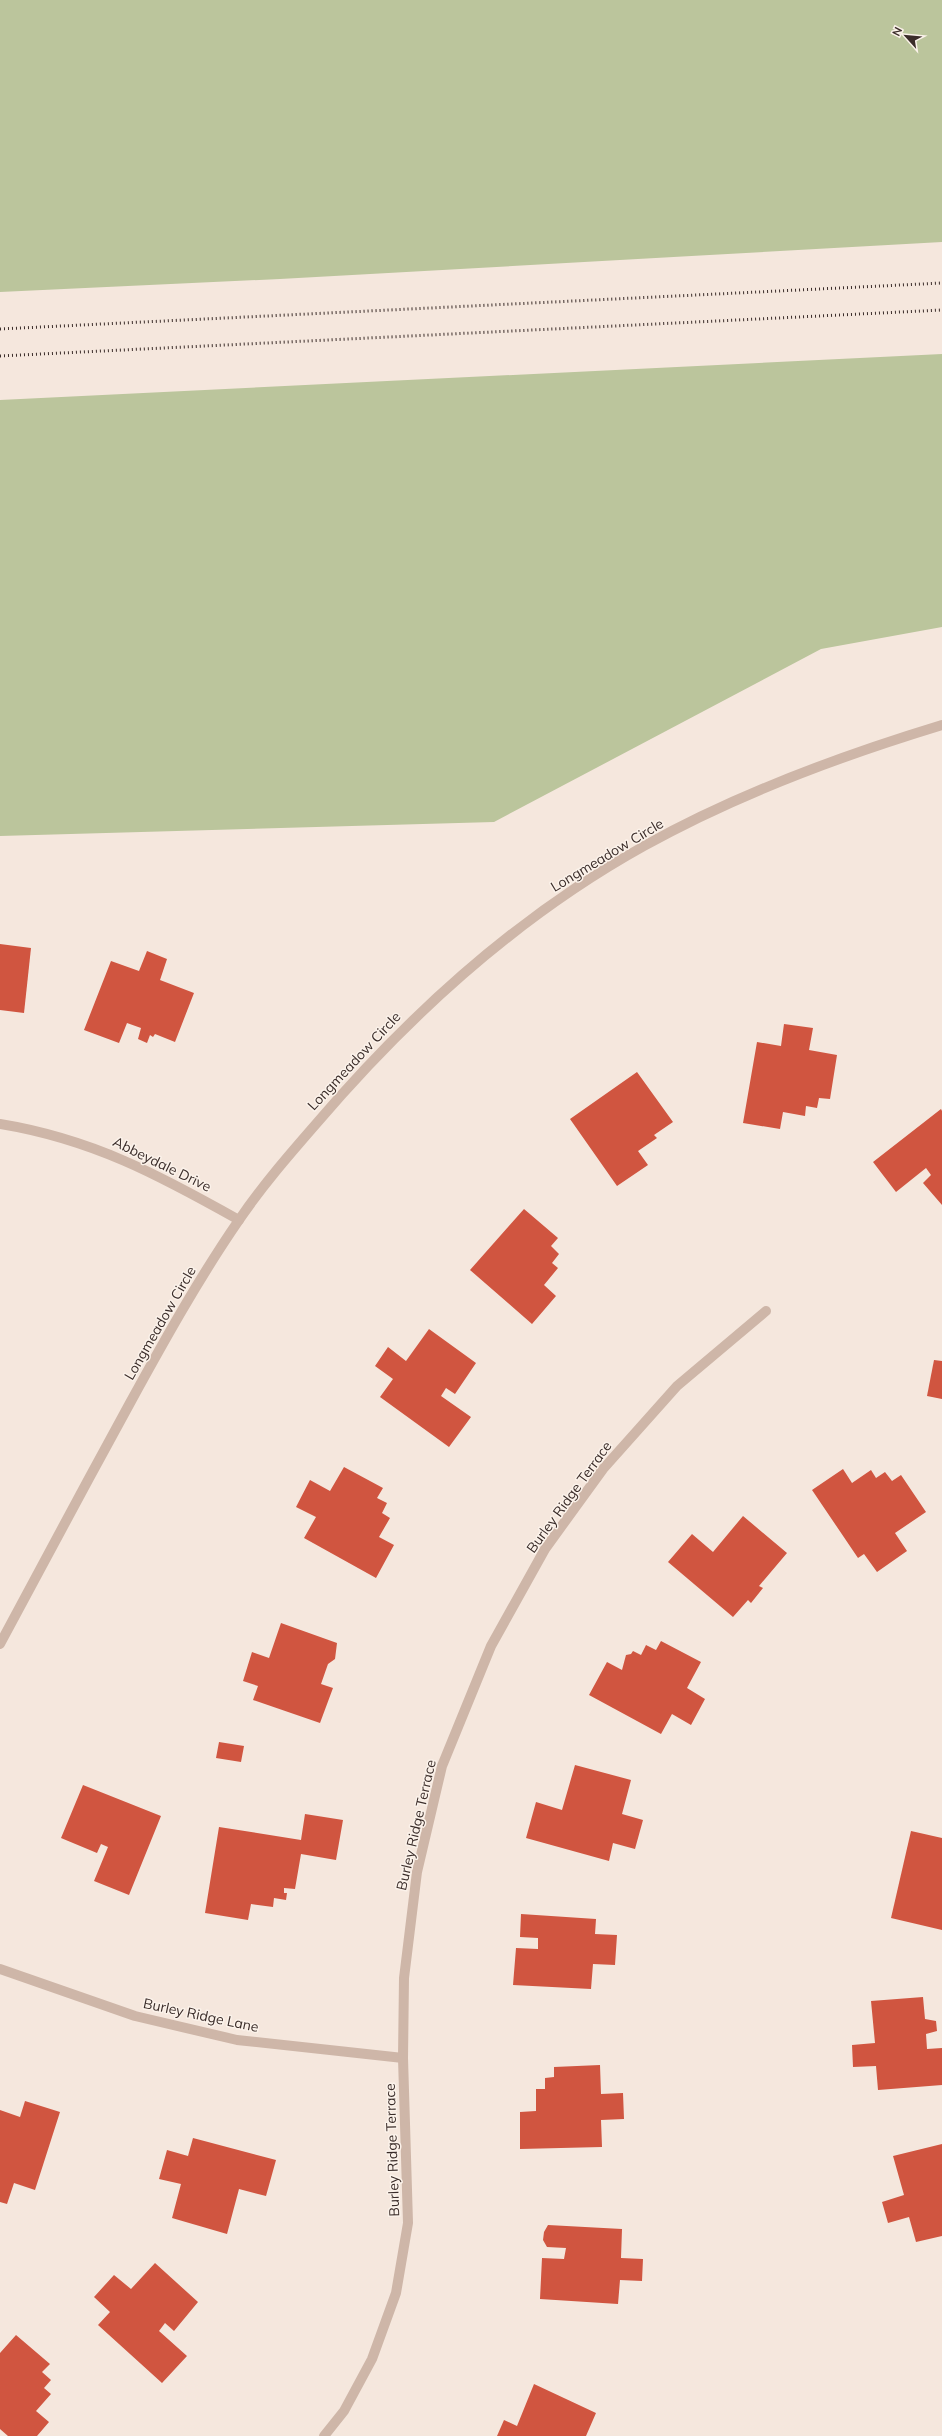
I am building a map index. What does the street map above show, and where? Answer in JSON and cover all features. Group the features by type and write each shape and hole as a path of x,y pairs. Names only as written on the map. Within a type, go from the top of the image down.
{"street":[{"name":"Longmeadow Circle","path":"0,1644 169,1333 239,1220 283,1162 354,1080 415,1017 487,954 574,888 645,845 751,793 864,748 942,725"},
{"name":"Abbeydale Drive","path":"0,1124 78,1142 121,1158 173,1182 239,1220"},
{"name":"Burley Ridge Terrace","path":"324,2436 344,2411 372,2359 396,2293 408,2223 402,2058 404,1978 417,1872 442,1766 491,1646 545,1549 603,1469 677,1386 766,1311"},
{"name":"Burley Ridge Lane","path":"0,1968 135,2016 237,2040 402,2058"}],"green space":[{"path":"0,0 942,0 942,242 280,279 0,292"},
{"path":"942,354 942,627 821,649 494,822 0,836 0,400"}],"building":[{"path":"0,944 31,948 24,1013 0,1010"},
{"path":"147,951 167,959 160,980 194,993 175,1042 155,1034 153,1037 150,1035 147,1043 138,1039 141,1028 127,1023 119,1043 84,1030 111,961 139,971"},
{"path":"784,1024 813,1028 809,1050 837,1055 830,1099 819,1098 817,1108 806,1106 805,1116 783,1112 780,1129 743,1123 757,1042 781,1046"},
{"path":"637,1072 673,1122 654,1135 657,1138 638,1151 648,1165 617,1186 570,1119"},
{"path":"941,1109 942,1205 923,1183 931,1175 926,1168 896,1192 873,1162"},
{"path":"524,1209 558,1238 551,1246 559,1254 552,1263 558,1268 544,1285 556,1296 532,1324 470,1270"},
{"path":"429,1329 476,1363 455,1394 446,1388 441,1396 471,1417 449,1447 380,1397 393,1379 375,1366 388,1347 406,1361"},
{"path":"934,1360 942,1361 942,1399 927,1396"},
{"path":"344,1467 383,1488 377,1498 387,1503 382,1513 390,1518 379,1537 394,1545 376,1578 304,1538 316,1517 296,1507 310,1480 330,1491"},
{"path":"843,1469 852,1483 871,1470 876,1478 885,1472 892,1481 901,1475 926,1512 895,1533 907,1551 877,1572 864,1554 858,1558 812,1490"},
{"path":"743,1516 787,1553 759,1586 763,1588 751,1603 748,1600 733,1617 668,1562 692,1534 713,1552"},
{"path":"281,1623 337,1643 335,1659 328,1664 321,1684 333,1688 320,1723 253,1700 258,1686 243,1681 252,1652 269,1658"},
{"path":"661,1641 701,1662 687,1688 705,1699 691,1725 672,1714 661,1734 589,1695 607,1662 622,1670 626,1655 631,1654 633,1651 641,1655 646,1645 656,1650"},
{"path":"219,1742 244,1746 241,1762 216,1758"},
{"path":"575,1765 631,1780 622,1814 643,1820 635,1849 613,1843 609,1861 526,1838 536,1802 562,1810"},
{"path":"83,1785 161,1816 129,1895 94,1881 108,1847 101,1844 97,1853 61,1838"},
{"path":"305,1814 343,1820 336,1860 301,1854 295,1889 284,1888 284,1893 287,1893 286,1900 274,1898 273,1907 251,1904 248,1920 205,1913 219,1827 301,1840"},
{"path":"911,1831 942,1838 942,1930 891,1918"},
{"path":"521,1914 596,1919 595,1934 617,1935 615,1965 593,1964 591,1989 513,1985 516,1948 538,1949 538,1938 520,1937"},
{"path":"923,1997 925,2019 936,2021 937,2031 926,2034 927,2049 942,2048 942,2085 878,2090 876,2066 853,2067 852,2045 875,2043 871,2001"},
{"path":"600,2065 601,2094 623,2093 624,2119 601,2120 602,2147 520,2149 520,2112 536,2111 536,2089 545,2089 545,2078 554,2077 554,2067"},
{"path":"25,2101 60,2112 35,2190 14,2183 7,2204 0,2202 0,2110 20,2117"},
{"path":"193,2138 276,2160 266,2196 239,2189 227,2234 172,2218 181,2184 159,2179 167,2150 188,2156"},
{"path":"942,2144 942,2236 916,2242 909,2217 888,2223 882,2202 904,2195 893,2156"},
{"path":"548,2225 622,2229 621,2258 643,2259 642,2281 620,2280 618,2304 540,2299 542,2258 564,2259 566,2248 547,2247 543,2240 544,2232"},
{"path":"155,2263 198,2302 174,2331 165,2323 159,2331 187,2356 162,2383 98,2325 110,2312 94,2297 114,2275 131,2289"},
{"path":"16,2335 50,2364 42,2372 51,2380 44,2388 51,2394 36,2411 49,2422 37,2436 8,2436 0,2429 0,2353"},
{"path":"534,2384 596,2413 586,2436 497,2436 504,2420 517,2426"}],"railway":[{"path":"0,329 942,283"},
{"path":"0,356 942,310"}]}
